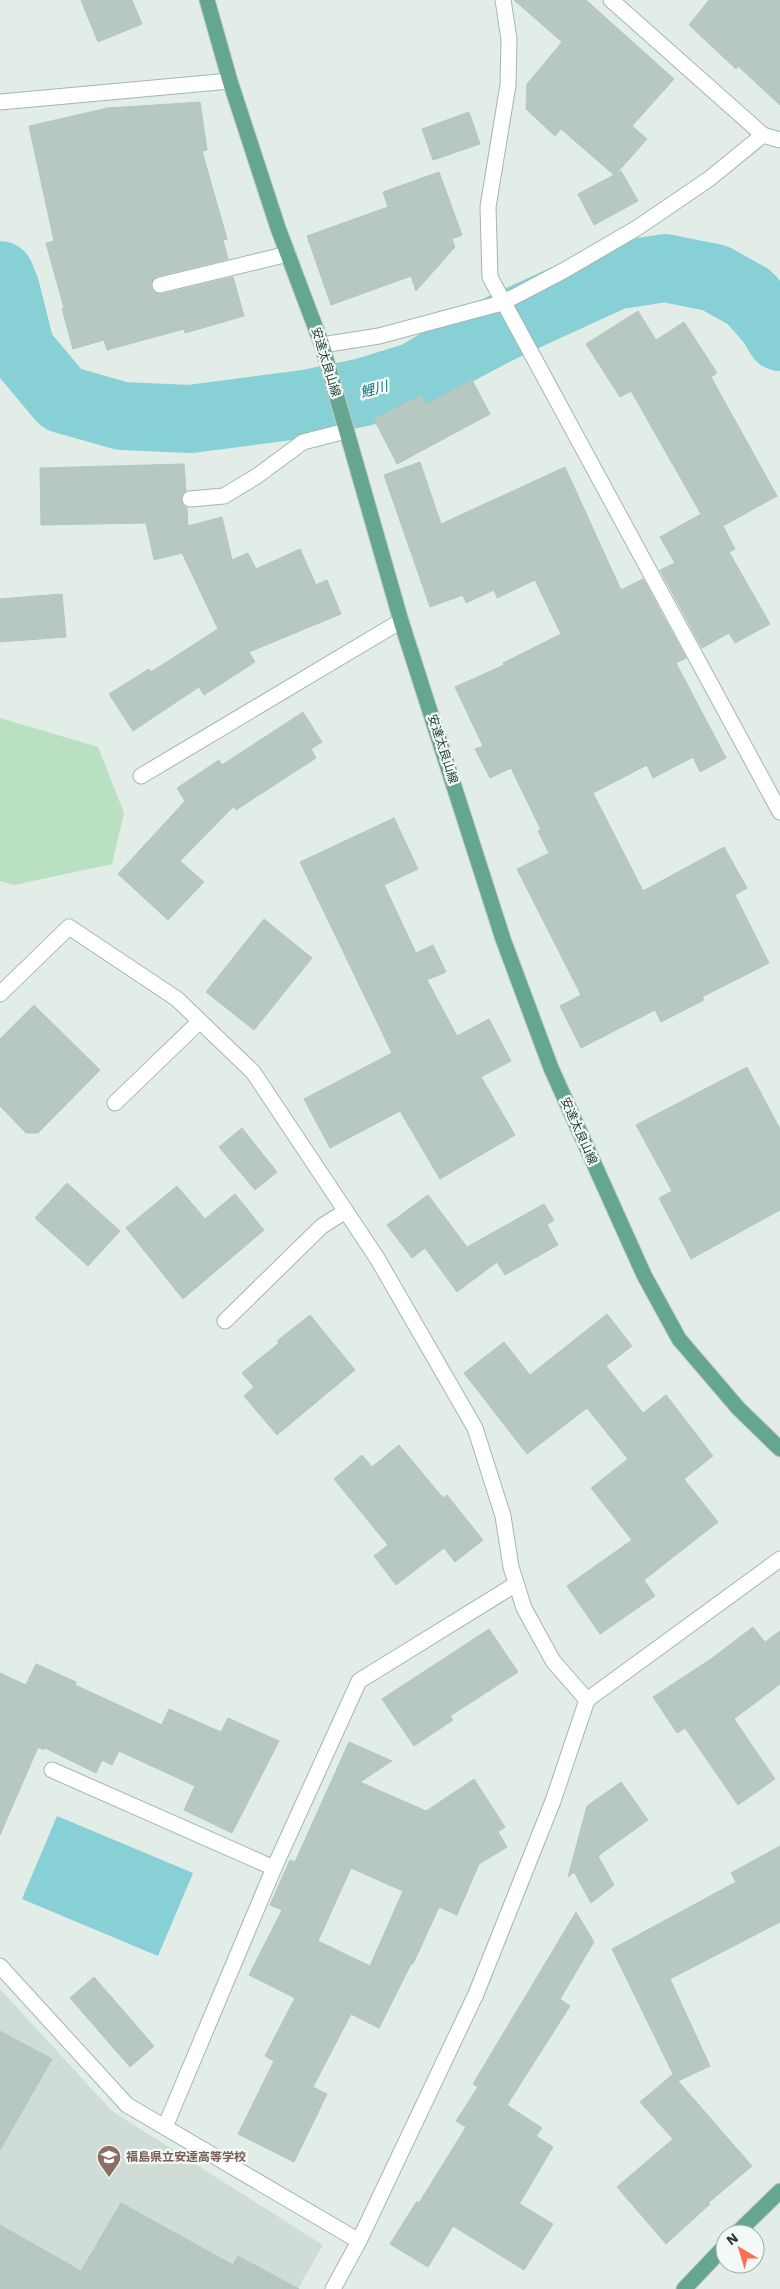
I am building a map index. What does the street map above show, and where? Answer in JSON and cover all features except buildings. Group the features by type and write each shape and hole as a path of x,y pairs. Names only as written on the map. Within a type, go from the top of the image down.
{"main road":[{"name":"安達太良山線","path":"207,0 230,81 288,254 322,345 401,621 503,939 551,1068 658,1304 689,1353 738,1408 780,1449"},
{"path":"746,2224 780,2191"},
{"path":"684,2289 715,2256"}],"street":[{"path":"503,0 509,39 508,85 488,207 490,277 505,308 530,350 780,812"},
{"path":"611,0 763,135 780,140"},
{"path":"0,102 230,81"},
{"path":"322,345 379,336 505,308 563,271 637,228 709,179 763,135"},
{"path":"160,285 288,254"},
{"path":"190,499 224,496 257,476 303,442 345,426"},
{"path":"141,776 401,621"},
{"path":"0,994 70,927 177,999 253,1072 377,1258 475,1428 503,1516 511,1568 524,1608 553,1661 587,1700"},
{"path":"115,1103 200,1022"},
{"path":"225,1321 322,1226 346,1211"},
{"path":"333,2289 359,2241 476,1994 553,1801 587,1700 780,1559"},
{"path":"165,2128 274,1868 359,1681 516,1584"},
{"path":"52,1770 274,1868"},
{"path":"0,1966 127,2105 359,2241"}],"shaded area":[{"name":"福島県立安達高等学校","path":"0,1989 112,2111 323,2245 298,2289 0,2289"}],"green space":[{"path":"0,718 98,747 124,813 112,864 14,885 0,881"}],"water":[{"path":"57,1816 193,1873 158,1956 22,1899"}],"waterway":[{"name":"鯉川","path":"0,275 6,290 21,350 62,399 122,416 190,419 305,404 364,392 416,376 461,349 507,325 614,276 665,268 715,278 749,297 772,323 780,337"}],"place":[{"name":"福島県立安達高等学校","path":"109,2178"}]}
